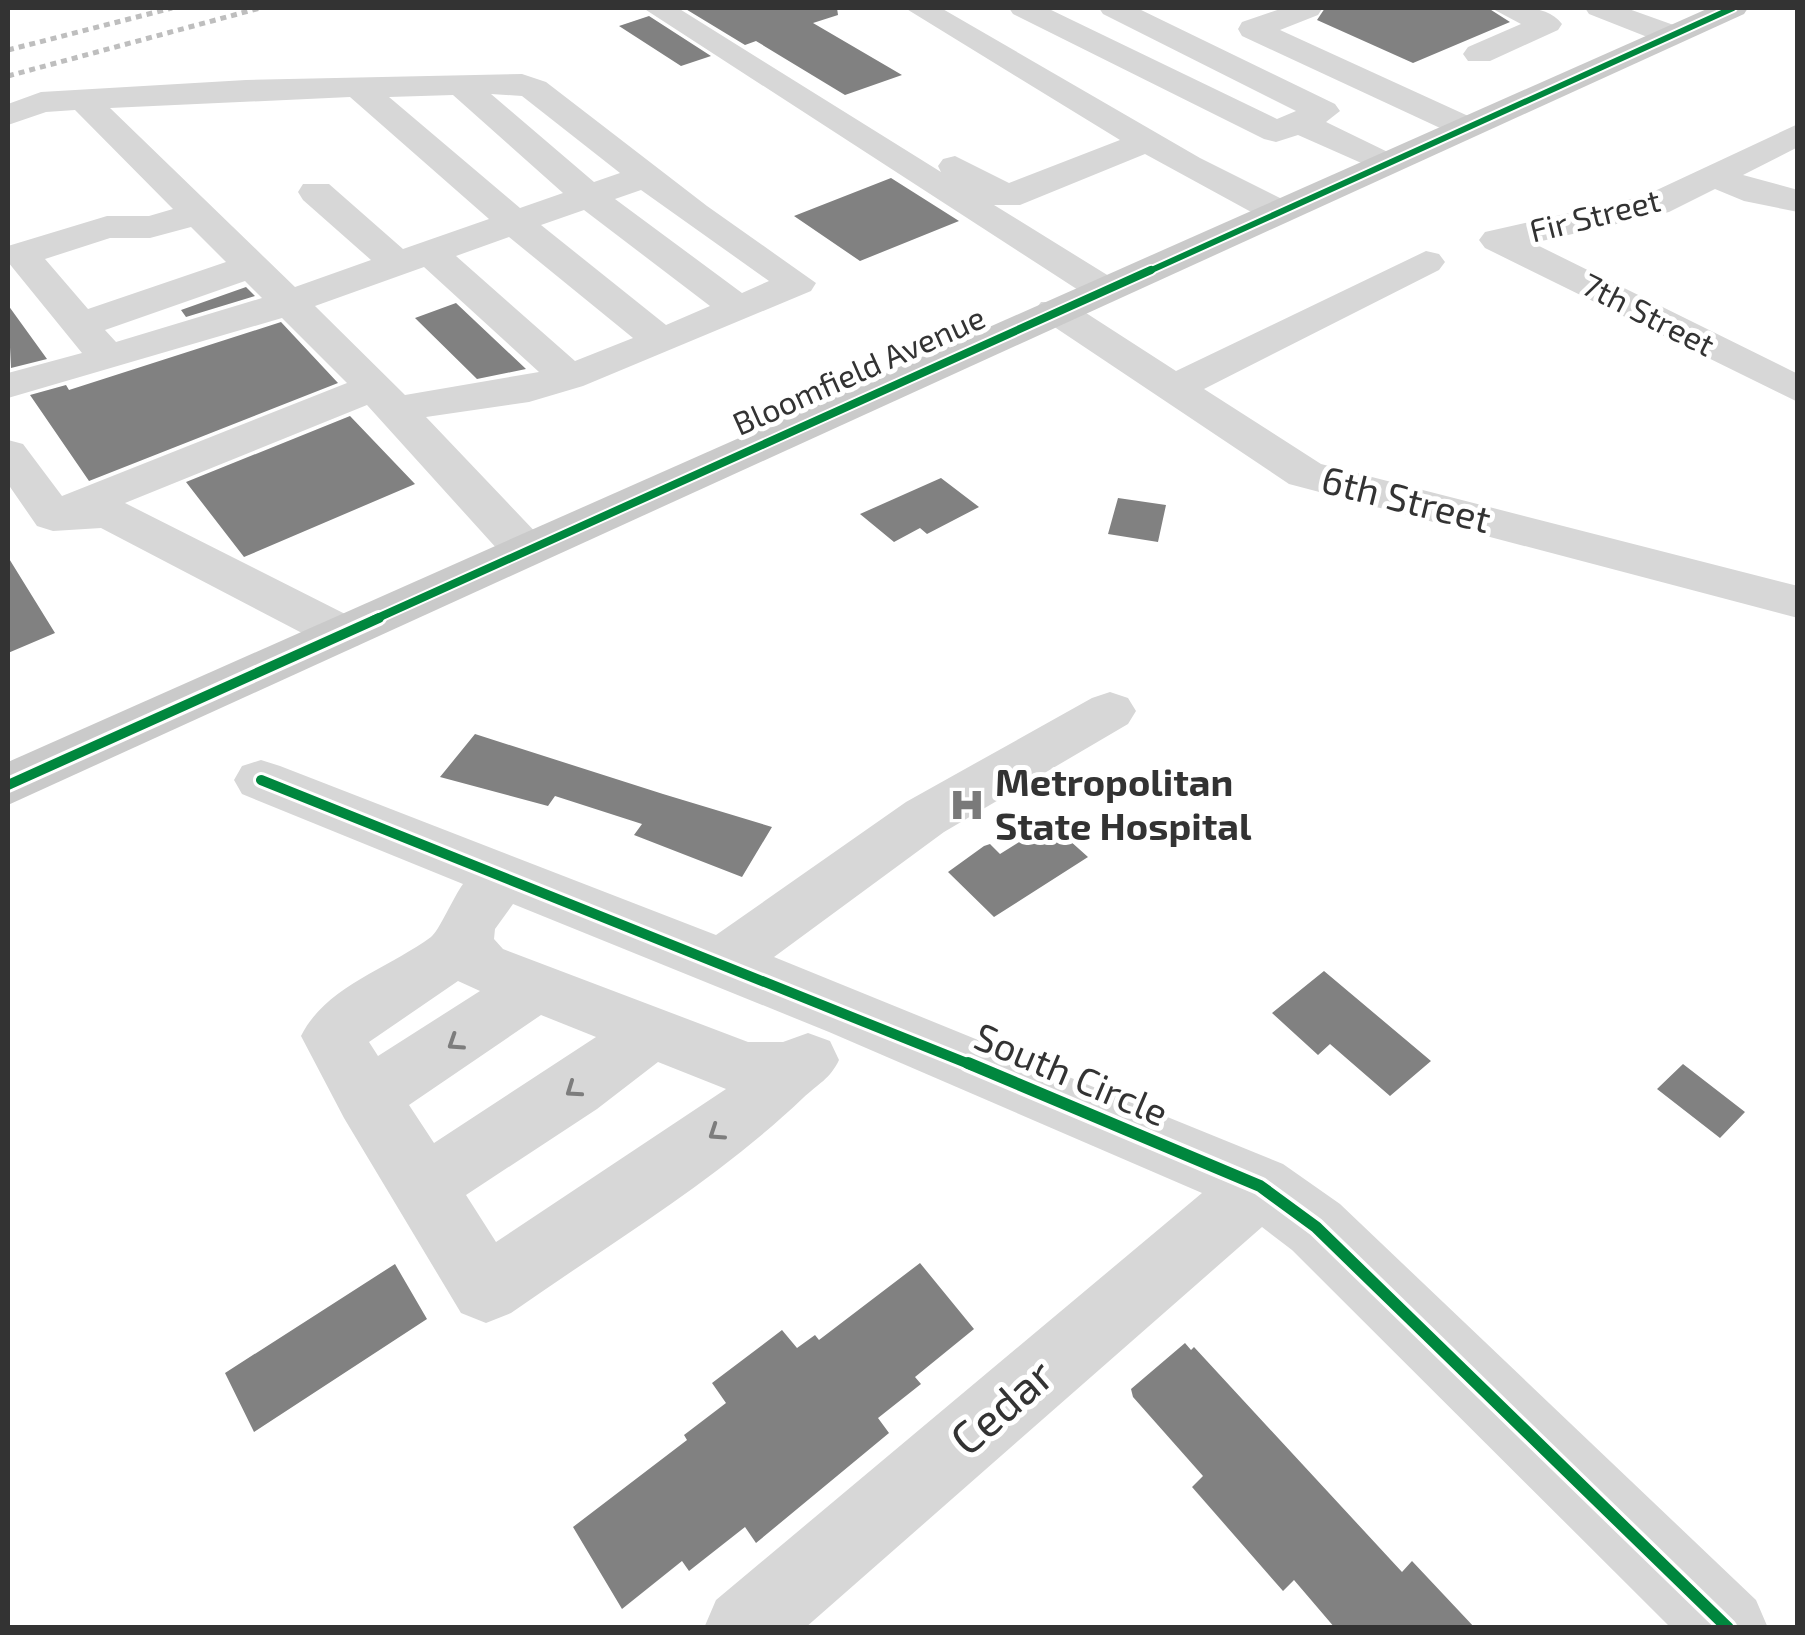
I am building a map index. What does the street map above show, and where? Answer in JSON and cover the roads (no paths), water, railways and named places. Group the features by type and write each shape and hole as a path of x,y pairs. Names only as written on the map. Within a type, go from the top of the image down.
{"main road":[{"name":"Bloomfield Avenue","path":"8,785 1054,310 1732,8"}],"street":[{"path":"658,8 1103,288"},
{"path":"694,8 1007,196 1148,141"},
{"path":"920,8 1277,211"},
{"path":"1024,8 1276,132 1323,111 1114,8"},
{"path":"1479,54 1547,24 1506,8"},
{"path":"1600,8 1672,35"},
{"path":"1307,9 1238,24 1465,126"},
{"path":"8,115 41,102 522,84 534,88 646,176 796,283 530,390 385,398 53,516"},
{"path":"462,86 589,197 736,307"},
{"path":"359,88 514,223 660,340"},
{"path":"83,100 385,398 525,550"},
{"path":"1299,122 1384,163"},
{"name":"Fir Street","path":"1498,240 1656,204 1798,134"},
{"path":"8,386 203,326 233,322 646,176"},
{"path":"1715,176 1757,194 1798,201"},
{"path":"316,192 414,259 568,377"},
{"path":"108,358 14,256 107,227 150,227 198,214"},
{"name":"7th Street","path":"1498,240 1798,390"},
{"path":"1174,388 1426,262"},
{"path":"80,325 251,266"},
{"name":"6th Street","path":"1054,310 1305,474 1798,602"},
{"path":"8,454 53,516"},
{"path":"53,516 108,513 342,633"},
{"path":"721,963 925,818 1110,711"},
{"name":"South Circle","path":"261,780 851,1014 1260,1186 1316,1226 1728,1628"},
{"path":"502,876 467,923 464,946 482,966 747,1068 790,1070"},
{"path":"464,946 332,1036 486,1288 735,1121 790,1070 820,1052 851,1014"},
{"path":"367,1098 535,988"},
{"path":"422,1187 576,1089 651,1032"},
{"name":"Cedar","path":"744,1628 1260,1186"}],"railway":[{"path":"8,50 172,8"},
{"path":"8,76 260,8"}],"place":[{"name":"Metropolitan State Hospital","path":"967,805"}]}
